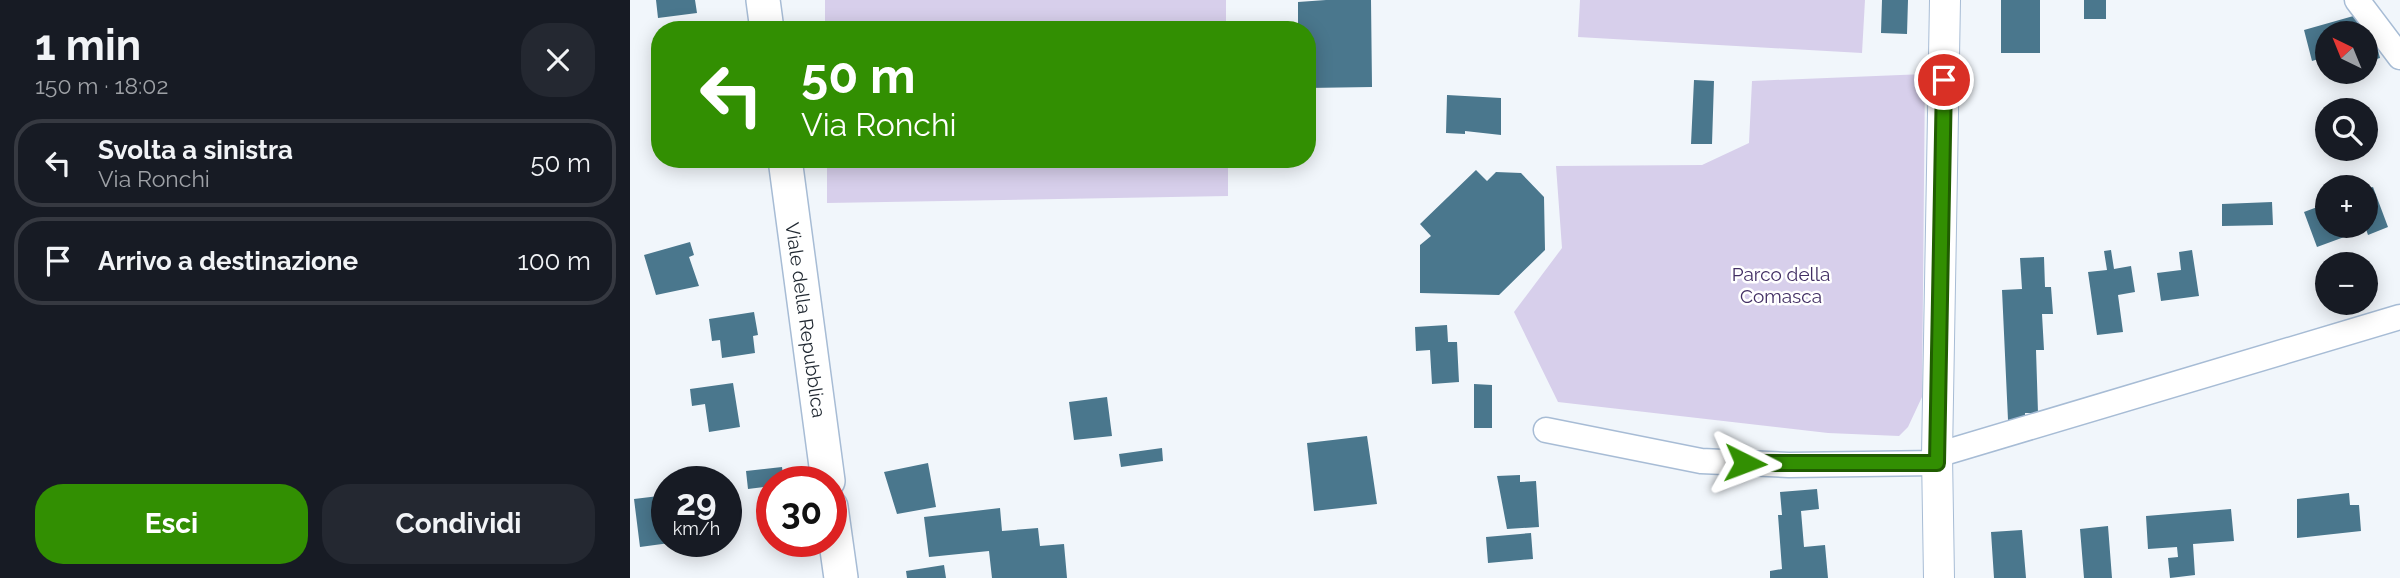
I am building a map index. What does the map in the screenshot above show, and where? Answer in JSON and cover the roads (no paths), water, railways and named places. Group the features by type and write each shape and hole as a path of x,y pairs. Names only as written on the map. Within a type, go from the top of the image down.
{"main road":[{"path":"763,0 766,21"},
{"name":"Viale della Repubblica","path":"786,168 826,466"},
{"path":"838,557 841,578"}],"street":[{"path":"1939,578 1937,459 1945,0"},
{"path":"2357,0 2400,57"},
{"path":"1546,430 1701,461 1789,465 1937,459 2400,317"}],"park label":[{"name":"Parco della Comasca","path":"1781,285"}]}
